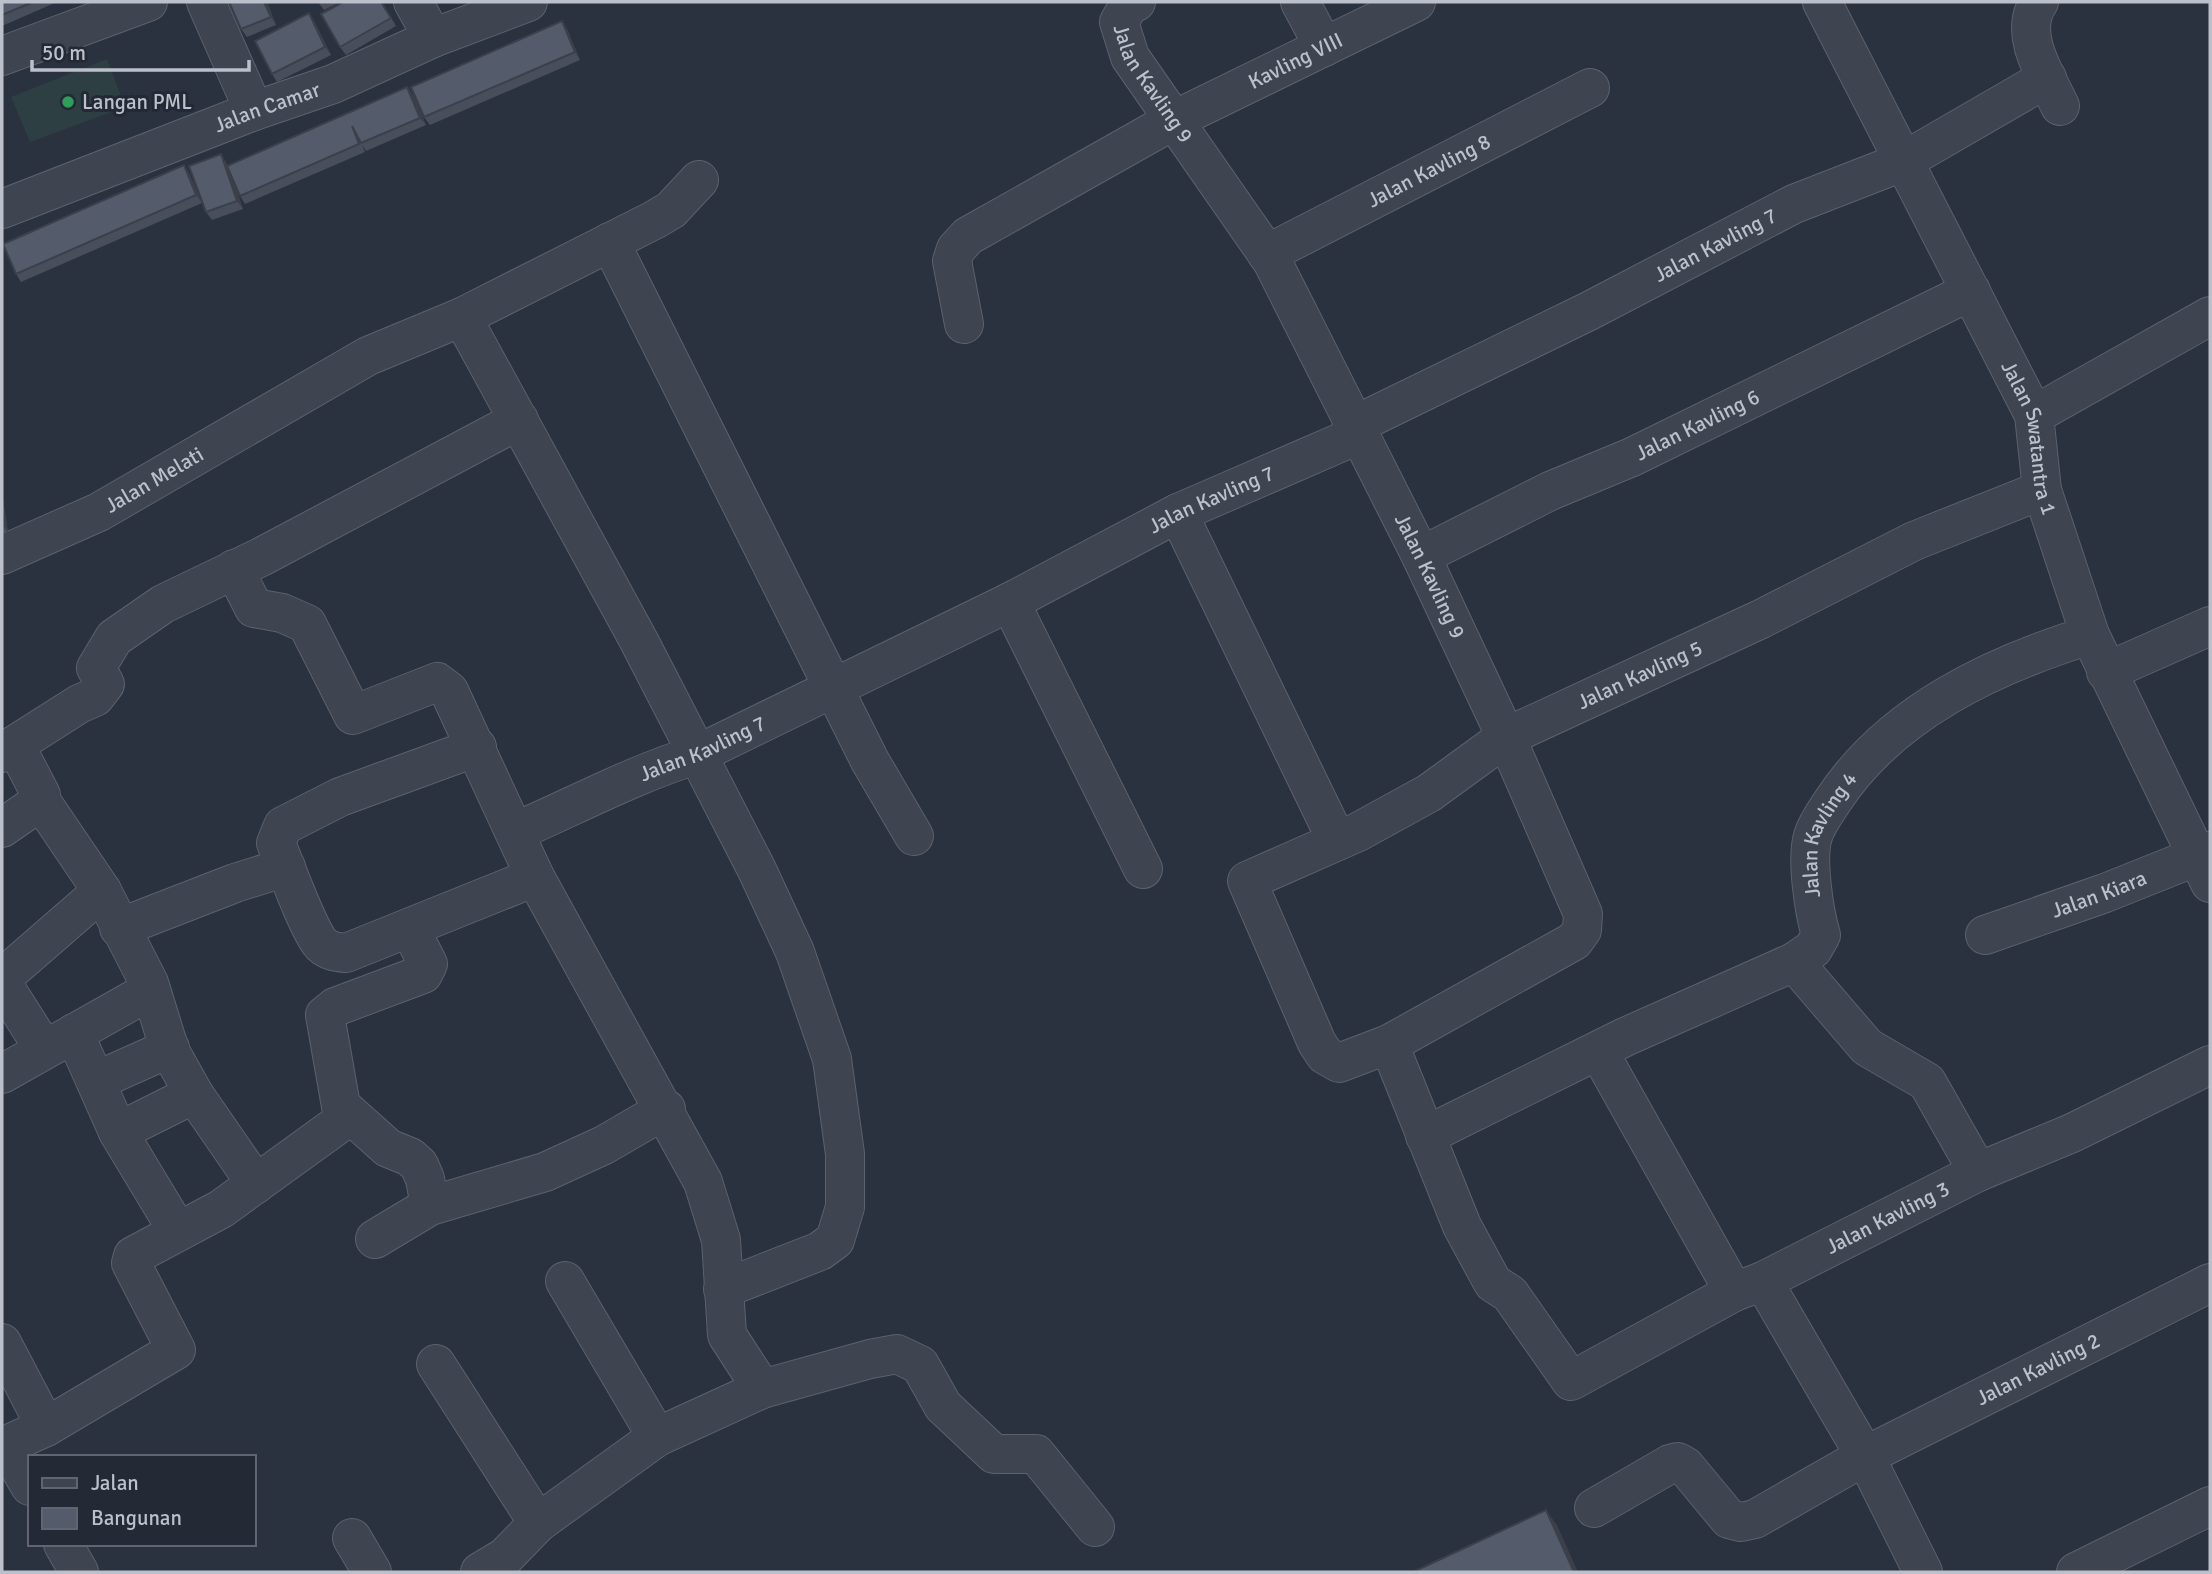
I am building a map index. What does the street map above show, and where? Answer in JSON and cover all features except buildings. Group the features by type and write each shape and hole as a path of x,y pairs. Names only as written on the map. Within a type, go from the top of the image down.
{"street":[{"path":"2,56 148,2"},
{"path":"206,2 254,111"},
{"path":"413,2 433,38"},
{"name":"Jalan Camar","path":"2,209 254,111 334,84 433,38 528,2"},
{"name":"Jalan Kavling 9","path":"1136,2 1129,5 1119,22 1130,57 1268,254 1357,424 1421,556 1506,737 1583,914 1582,930 1574,941 1389,1044 1339,1063"},
{"path":"1300,2 1324,47"},
{"name":"Kavling VIII","path":"964,324 953,261 956,248 968,236 1174,120 1416,2"},
{"name":"Jalan Swatantra 1","path":"1822,2 2034,415 2042,490 2090,635 2106,672 2206,864"},
{"name":"Jalan Kavling 7","path":"517,831 600,795 646,770 696,755 1010,602 1178,513 1344,441 1357,424 1589,311 1794,204 1902,162 2053,92 2029,30 2032,12 2039,2"},
{"name":"Jalan Kavling 8","path":"1268,254 1590,89"},
{"name":"Jalan Melati","path":"2,555 99,512 369,356 462,317 671,210 699,180"},
{"path":"610,242 832,687 889,795 914,836"},
{"name":"Jalan Kavling 6","path":"1421,556 1550,491 1632,457 1971,291"},
{"path":"2034,415 2210,316"},
{"path":"462,317 639,641 757,870 794,952 832,1059 845,1154 845,1208 835,1240 820,1251 723,1289"},
{"path":"256,1184 194,1094 170,1048 151,990 102,891 41,801 41,795 8,749 79,704 95,698 105,684 96,668 114,638 163,604 519,420"},
{"name":"Jalan Kavling 5","path":"1339,1063 1327,1057 1318,1043 1247,881 1337,841 1429,793 1506,737 1761,620 1914,541 2042,490"},
{"path":"1178,513 1337,841"},
{"path":"234,569 254,608 282,613 307,624 352,715 437,682 449,691 517,831 536,877 666,1109 703,1182 721,1240 727,1335 762,1389"},
{"path":"1010,602 1143,869"},
{"path":"2106,672 2210,626"},
{"name":"Jalan Kavling 4","path":"1794,962 1814,949 1821,935 1812,906 1812,838 1852,773 1914,715 2036,651 2090,635"},
{"path":"477,747 340,797 283,825 276,843 320,943 331,951 346,953 536,877"},
{"path":"2,828 41,801"},
{"name":"Jalan Kiara","path":"1986,935 2206,864"},
{"path":"119,928 235,883 286,867"},
{"path":"102,891 2,981 96,1081 118,1132 177,1230"},
{"path":"28,1483 4,1446 46,1427 176,1350 131,1263 136,1254 221,1209 340,1123 341,1106 325,1015 335,1007 423,974 428,964 410,929"},
{"path":"1389,1044 1425,1136 1794,962 1867,1047 1927,1082 1978,1172"},
{"path":"2,1074 151,990"},
{"path":"96,1081 170,1048"},
{"path":"1599,1052 1749,1287 1865,1456 1923,1572"},
{"name":"Jalan Kavling 3","path":"1425,1136 1462,1226 1493,1283 1510,1294 1571,1381 1749,1287 1978,1172 2072,1133 2210,1065"},
{"path":"118,1132 194,1094"},
{"path":"341,1106 388,1148 410,1157 419,1165 425,1179 430,1206"},
{"path":"375,1239 430,1206 545,1172 604,1145 666,1109"},
{"path":"565,1281 657,1437"},
{"name":"Jalan Kavling 2","path":"1594,1508 1678,1462 1685,1466 1729,1519 1741,1522 1755,1519 1865,1456 2210,1283"},
{"path":"2,1343 46,1427"},
{"path":"499,1567 538,1523 657,1437 762,1389 897,1354 920,1365 943,1406 994,1454 1036,1454 1095,1527"},
{"path":"436,1364 538,1523"},
{"path":"2076,1572 2210,1506"},
{"path":"352,1538 372,1572"},
{"path":"64,1546 79,1572"}],"shaded area":[{"name":"Langan PML","path":"107,59 125,107 30,142 11,97"}],"place":[{"name":"Langan PML","path":"68,102"}]}
